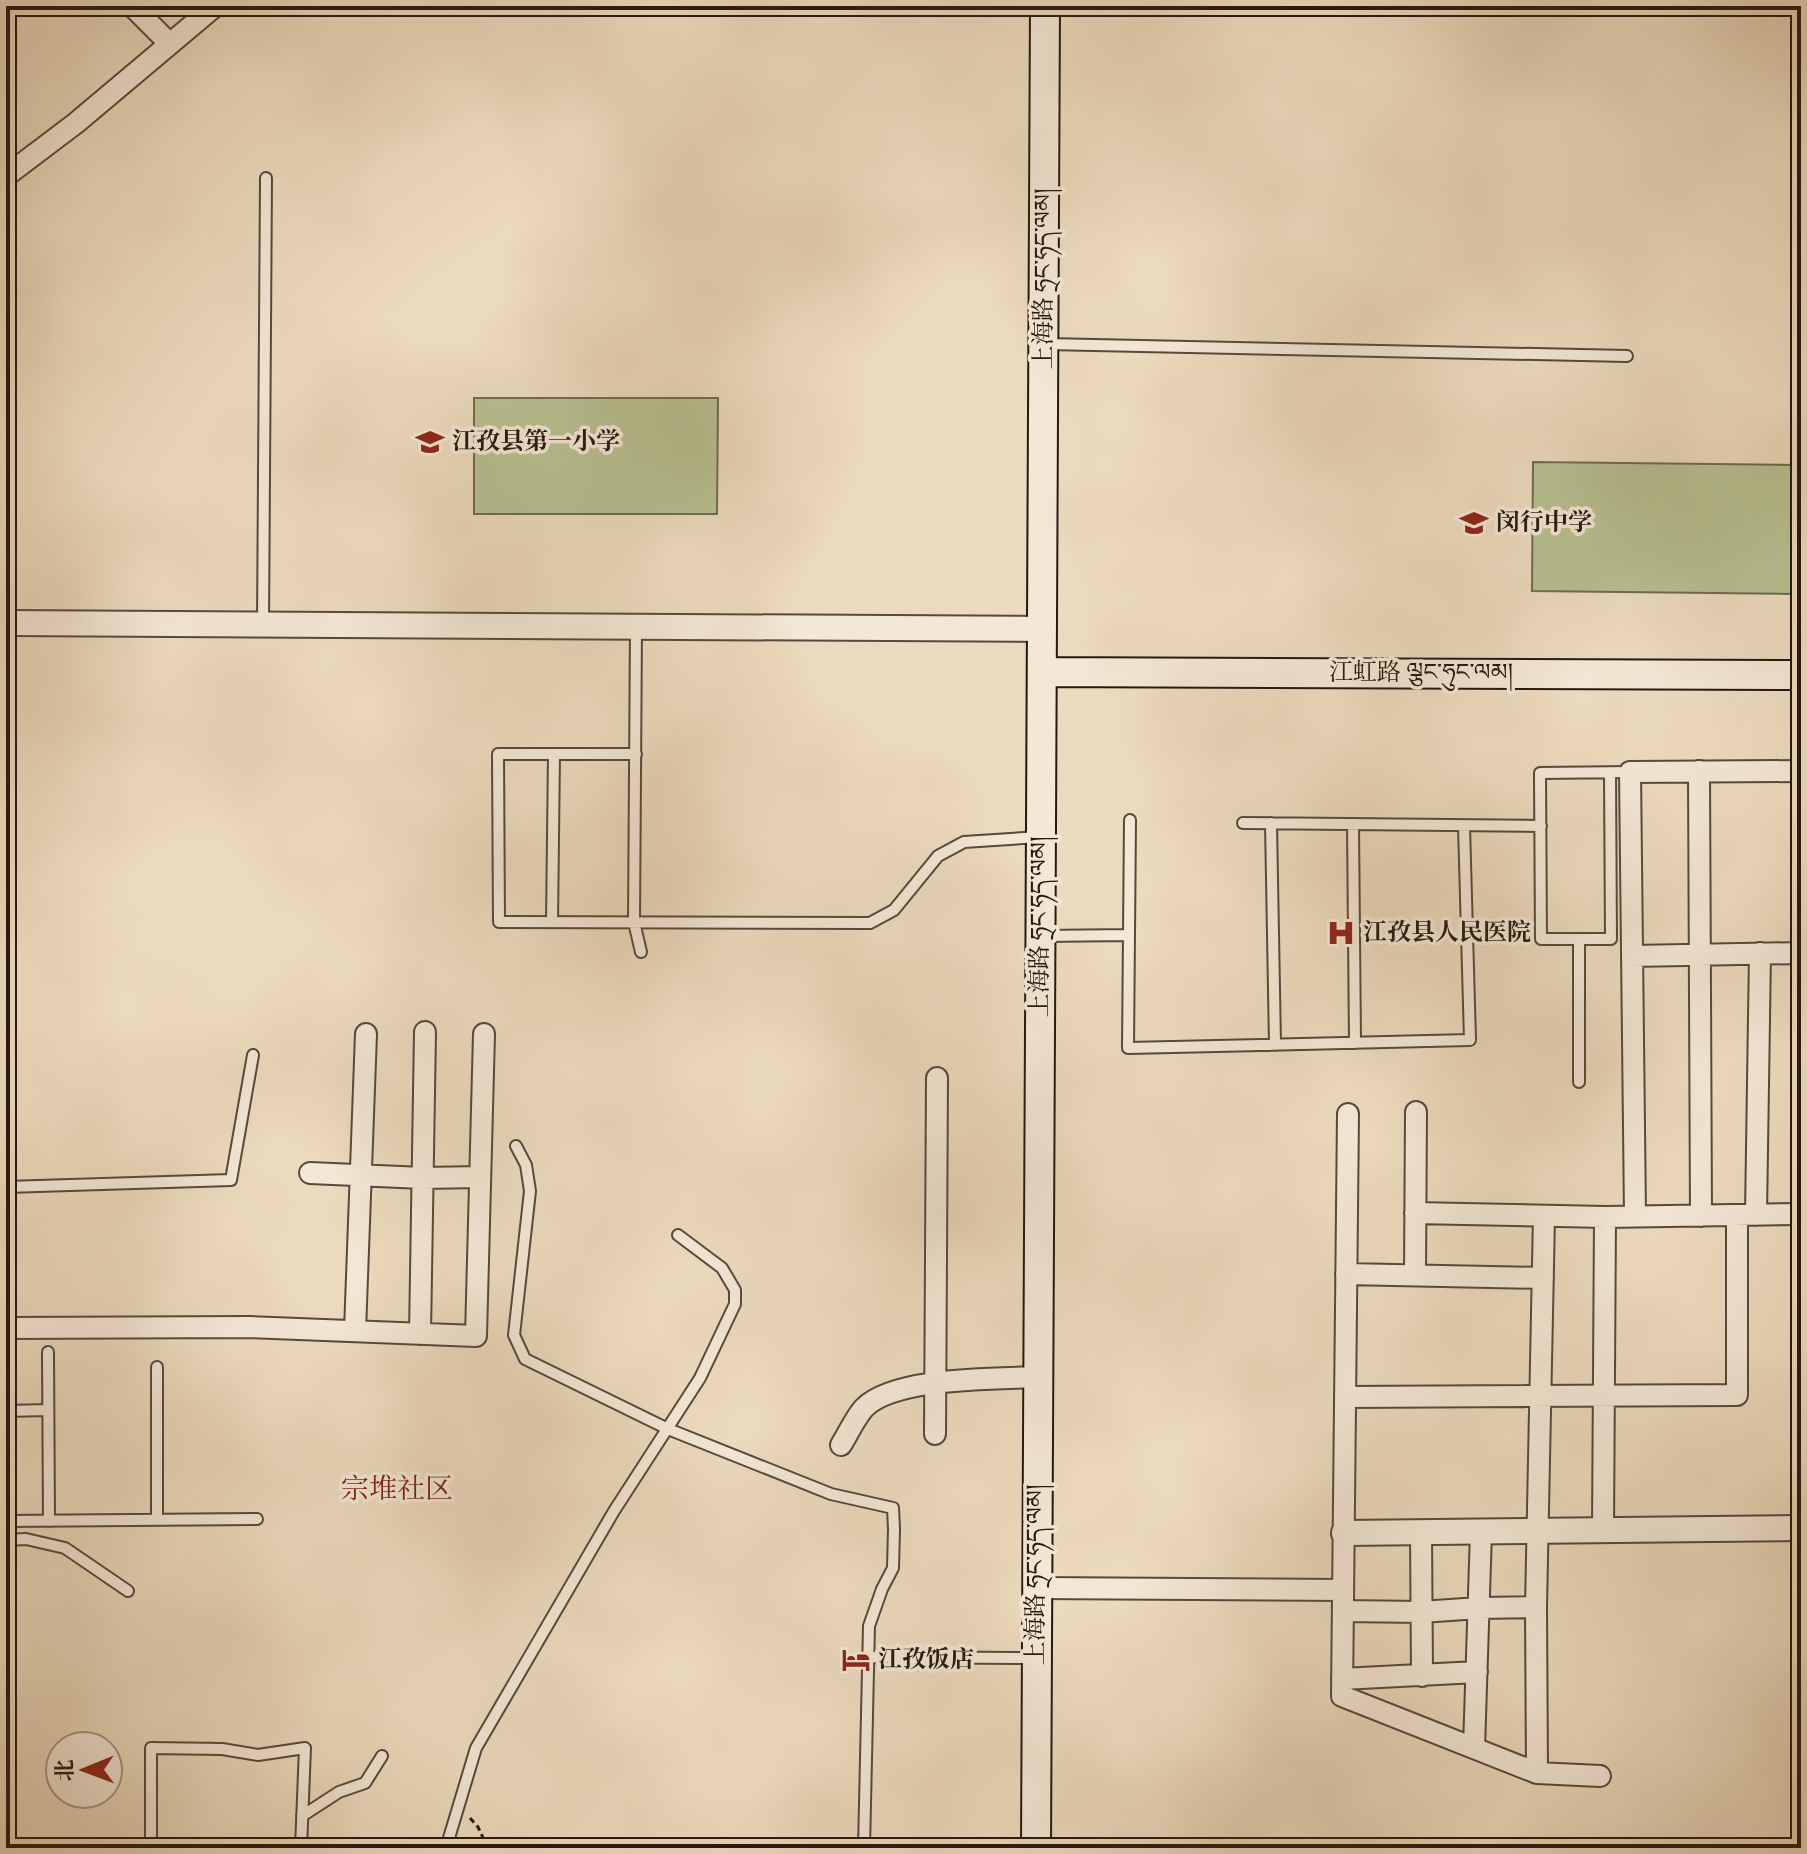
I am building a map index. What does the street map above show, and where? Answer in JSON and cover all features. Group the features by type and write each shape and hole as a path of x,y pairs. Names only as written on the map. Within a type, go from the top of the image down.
{"main road":[{"name":"上海路 ཧྲང་ཧད་ལམ།","path":"1036,1848 1045,6"},
{"name":"江虹路 ལྕང་ཧུང་ལམ།","path":"1042,672 1801,675"}],"street":[{"path":"132,6 170,44"},
{"path":"6,176 76,123 215,6"},
{"path":"6,623 1043,629"},
{"path":"1699,771 1701,1216"},
{"path":"1635,1216 1632,956 1620,772 1801,771"},
{"path":"1345,1397 1737,1395 1760,953"},
{"path":"1632,956 1801,953"},
{"path":"420,1334 425,1032"},
{"path":"355,1331 366,1034"},
{"path":"6,1328 250,1327 476,1336 484,1034"},
{"path":"935,1434 937,1078"},
{"path":"1415,1275 1416,1112"},
{"path":"1348,1114 1342,1696 1537,1773 1600,1776"},
{"path":"310,1173 480,1177"},
{"path":"1415,1213 1605,1217 1801,1214"},
{"path":"1537,1773 1536,1607 1544,1216"},
{"path":"1603,1530 1605,1217"},
{"path":"1346,1274 1543,1278"},
{"path":"841,1445 864,1408 879,1398 935,1382 1037,1377"},
{"path":"1344,1533 1801,1528"},
{"path":"1474,1748 1481,1532"},
{"path":"1421,1533 1422,1676"},
{"path":"1036,1588 1343,1590"},
{"path":"1343,1611 1421,1612 1536,1607"},
{"path":"1342,1679 1477,1672"}],"lane":[{"path":"6,148 7,6"},
{"path":"263,624 266,178"},
{"path":"1044,344 1627,356"},
{"path":"636,627 634,922 641,952"},
{"path":"636,754 498,754 499,922 870,923 894,910 938,856 964,842 1041,837"},
{"path":"552,922 554,754"},
{"path":"1620,772 1611,939 1541,939 1541,826 1540,773 1620,772"},
{"path":"1130,820 1128,1048 1470,1040 1464,826"},
{"path":"1243,823 1541,826"},
{"path":"1271,823 1275,1045"},
{"path":"1353,824 1355,1043"},
{"path":"1040,936 1128,935"},
{"path":"1579,939 1579,1082"},
{"path":"6,1187 231,1180 253,1055"},
{"path":"516,1146 526,1165 530,1191 514,1335 525,1359 668,1429 831,1494 893,1508 893,1568 869,1626 864,1848"},
{"path":"446,1848 476,1748 614,1511 700,1378 735,1304 735,1290 722,1268 678,1235"},
{"path":"48,1352 49,1521"},
{"path":"157,1367 157,1520"},
{"path":"6,1411 48,1410"},
{"path":"6,1521 257,1519"},
{"path":"6,1540 26,1539 65,1548 128,1591"},
{"path":"869,1657 1036,1658"},
{"path":"151,1848 151,1748 222,1749 258,1755 305,1748 301,1848"},
{"path":"302,1816 339,1792 365,1783 382,1756"}],"path":[{"path":"459,1805 478,1827 485,1842 564,1848"}],"green space":[{"path":"474,398 718,398 717,514 474,514"},
{"path":"1533,462 1794,465 1793,594 1532,591"}],"place":[{"name":"江孜县第一小学","path":"430,442"},
{"name":"闵行中学","path":"1474,523"},
{"name":"江孜县人民医院","path":"1341,933"},
{"name":"江孜饭店","path":"856,1660"}],"district":[{"name":"宗堆社区","path":"397,1490"}]}
